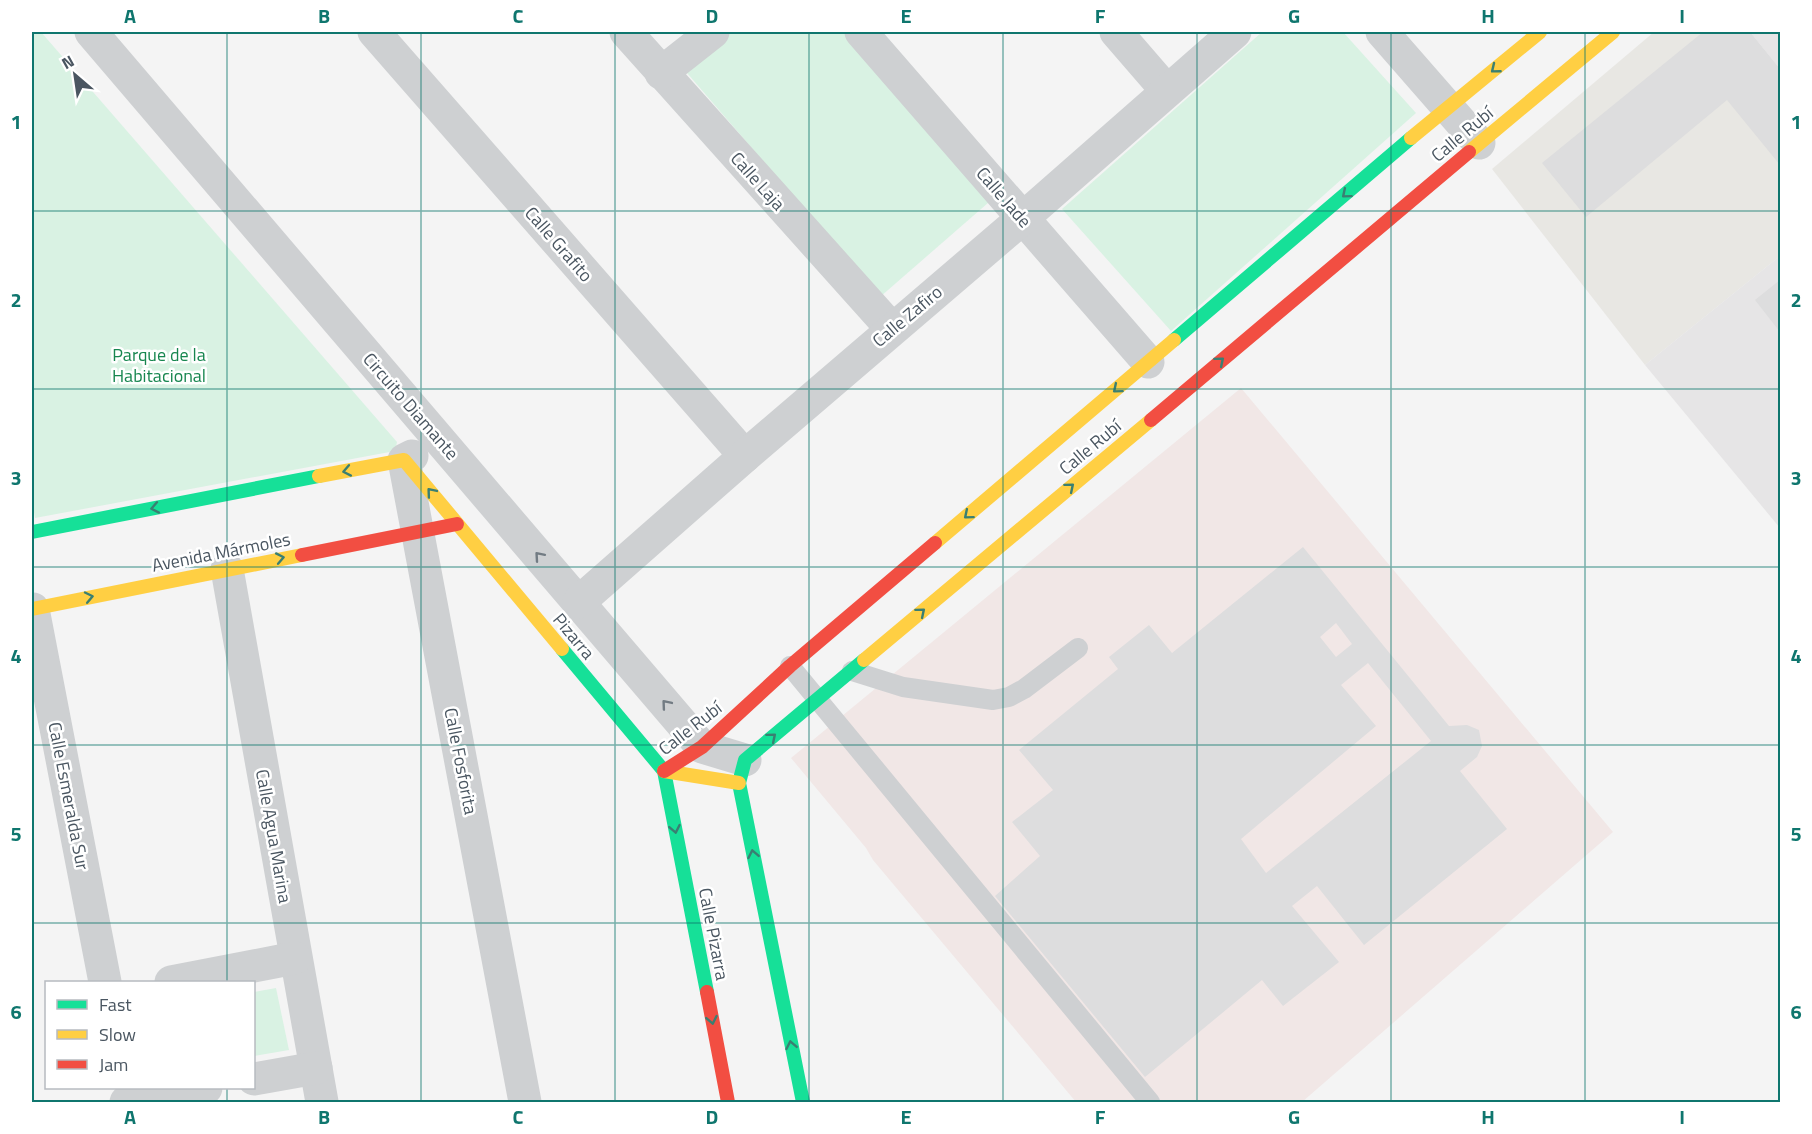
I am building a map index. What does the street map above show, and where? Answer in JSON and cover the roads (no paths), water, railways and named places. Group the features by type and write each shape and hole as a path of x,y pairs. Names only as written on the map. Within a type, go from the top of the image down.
{"street":[{"name":"Circuito Diamante","path":"91,32 702,747"},
{"name":"Calle Grafito","path":"374,32 745,456"},
{"name":"Calle Laja","path":"626,32 892,329"},
{"path":"661,73 713,32"},
{"name":"Calle Jade","path":"861,32 1148,362"},
{"path":"1116,32 1167,91"},
{"name":"Calle Zafiro","path":"579,602 1235,32"},
{"path":"1382,32 1479,143"},
{"name":"Calle Rubí","path":"664,771 702,747 790,666 1448,107 1540,32"},
{"name":"Calle Rubí","path":"664,771 742,771 817,699 1612,32"},
{"path":"32,532 404,460 440,441"},
{"name":"Pizarra","path":"404,460 664,771"},
{"name":"Calle Fosforita","path":"404,460 525,1102"},
{"path":"419,532 457,524"},
{"name":"Avenida Mármoles","path":"32,609 419,532"},
{"name":"Calle Agua Marina","path":"227,569 322,1102"},
{"name":"Calle Esmeralda Sur","path":"32,609 105,981"},
{"path":"702,747 742,771 802,1102"},
{"name":"Calle Pizarra","path":"664,771 728,1102"},
{"path":"176,981 296,958"},
{"path":"255,1079 315,1068"},
{"path":"126,1102 200,1089"}],"lane":[{"path":"852,671 903,687 993,700 1009,698 1078,648"},
{"path":"790,666 1149,1102"}],"park label":[{"name":"Parque de la Habitacional","path":"159,364"}]}
